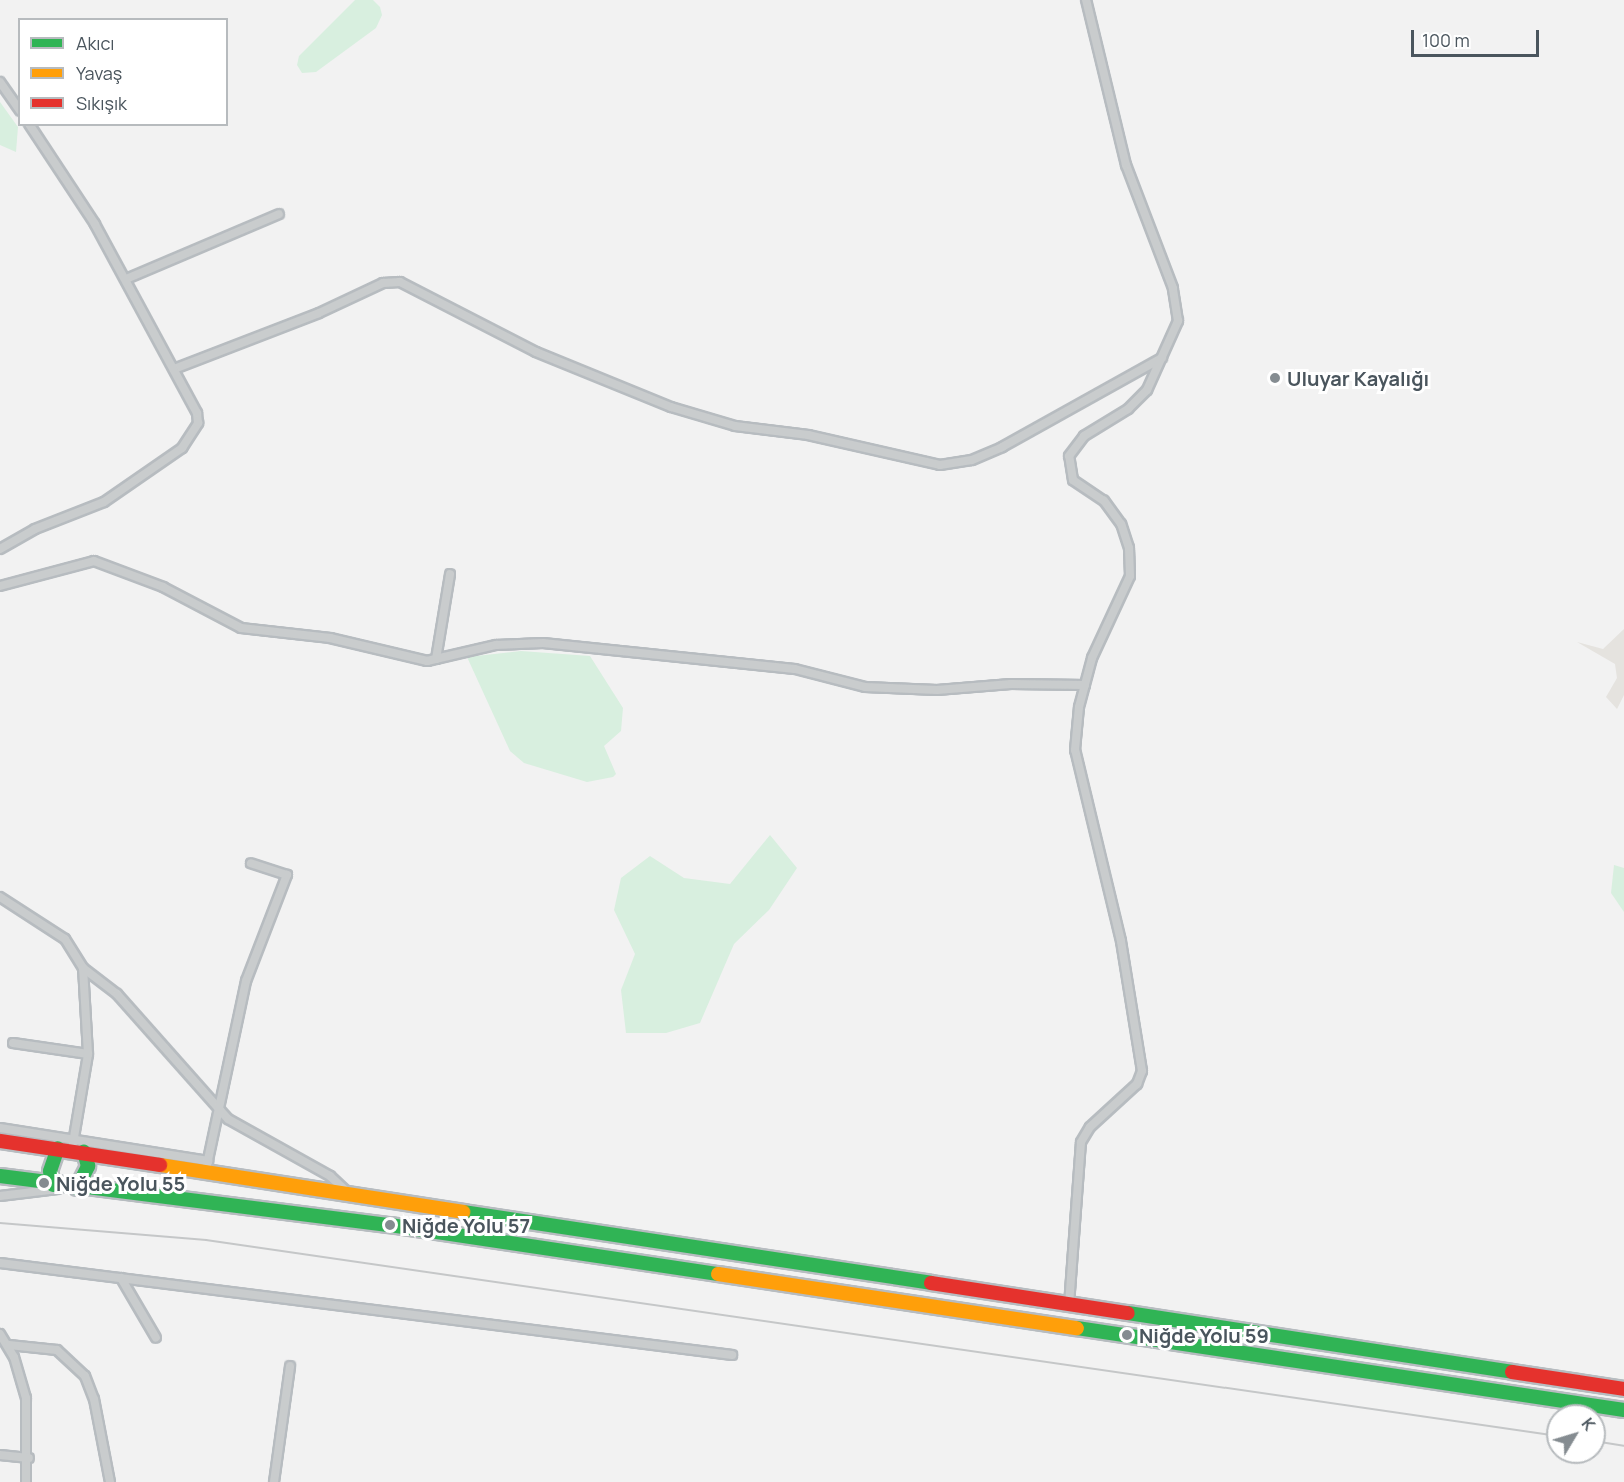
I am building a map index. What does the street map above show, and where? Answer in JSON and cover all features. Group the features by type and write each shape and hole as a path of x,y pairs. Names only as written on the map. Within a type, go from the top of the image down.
{"highway":[{"path":"0,1141 72,1147 206,1168 353,1198 1624,1389"},
{"path":"53,1185 50,1171 72,1147"},
{"path":"72,1147 88,1166 72,1187"},
{"path":"0,1176 53,1185 390,1225 1624,1410"}],"street":[{"path":"1069,1305 1081,1142 1090,1127 1137,1084 1142,1071 1121,941 1075,750 1085,685 1092,658 1125,595 1130,576 1129,548 1121,524 1104,501 1073,480 1069,456 1083,436 1128,408 1147,390 1178,321 1178,304 1126,165 1086,0"},
{"path":"0,82 18,108"},
{"path":"0,549 35,529 104,502 190,442 197,413 126,279 30,126"},
{"path":"126,279 279,214"},
{"path":"174,369 320,314 383,283 400,282 536,352 671,407 735,426 808,435 940,465 972,460 1002,447 1162,358"},
{"path":"0,586 94,561 163,587 241,628 330,638 426,660 496,645 543,643 795,669 865,687 937,690 1011,684 1085,685"},
{"path":"436,658 450,574"},
{"path":"206,1168 216,1108 246,981 287,875 251,863"},
{"path":"0,897 65,939 83,968 117,994 216,1108 253,1137 330,1176 353,1198"},
{"path":"0,1128 72,1147 88,1054 83,968"},
{"path":"13,1043 88,1054"},
{"path":"0,1196 72,1187"},
{"path":"0,1263 732,1355"},
{"path":"122,1278 156,1338"},
{"path":"0,1334 9,1345 24,1390 29,1458 26,1482"},
{"path":"9,1345 57,1350 85,1376 94,1399 110,1482"},
{"path":"274,1482 290,1366"},
{"path":"0,1455 29,1458"}],"green space":[{"path":"355,0 373,0 380,7 382,15 376,28 316,72 302,73 297,65 299,56"},
{"path":"0,102 18,127 16,152 0,145"},
{"path":"521,651 590,656 623,708 621,731 604,746 616,774 613,777 587,782 524,763 510,751 467,657"},
{"path":"770,835 797,868 769,910 734,944 700,1023 666,1033 626,1033 621,990 635,954 614,910 621,878 650,856 684,878 730,884"},
{"path":"1614,865 1624,868 1624,912 1611,893"}],"sand":[{"path":"1624,629 1624,695 1617,709 1606,697 1617,678 1615,664 1577,642 1603,649"}],"railway":[{"path":"0,1223 206,1240 1546,1434"},
{"path":"1606,1443 1624,1446"}],"traffic: fast":[{"path":"53,1185 50,1171 58,1148"},
{"path":"77,1188 88,1166 84,1152"},
{"path":"0,1176 390,1225 718,1274"},
{"path":"463,1212 931,1283"},
{"path":"1128,1313 1512,1372"},
{"path":"1077,1328 1624,1410"}],"traffic: slow":[{"path":"160,1165 463,1212"},
{"path":"718,1274 1077,1328"}],"traffic: jam":[{"path":"0,1141 160,1165"},
{"path":"931,1283 1128,1313"},
{"path":"1512,1372 1624,1389"}],"place":[{"name":"Uluyar Kayalığı","path":"1275,378"},
{"name":"Niğde Yolu 55","path":"44,1183"},
{"name":"Niğde Yolu 57","path":"390,1225"},
{"name":"Niğde Yolu 59","path":"1127,1335"}]}
